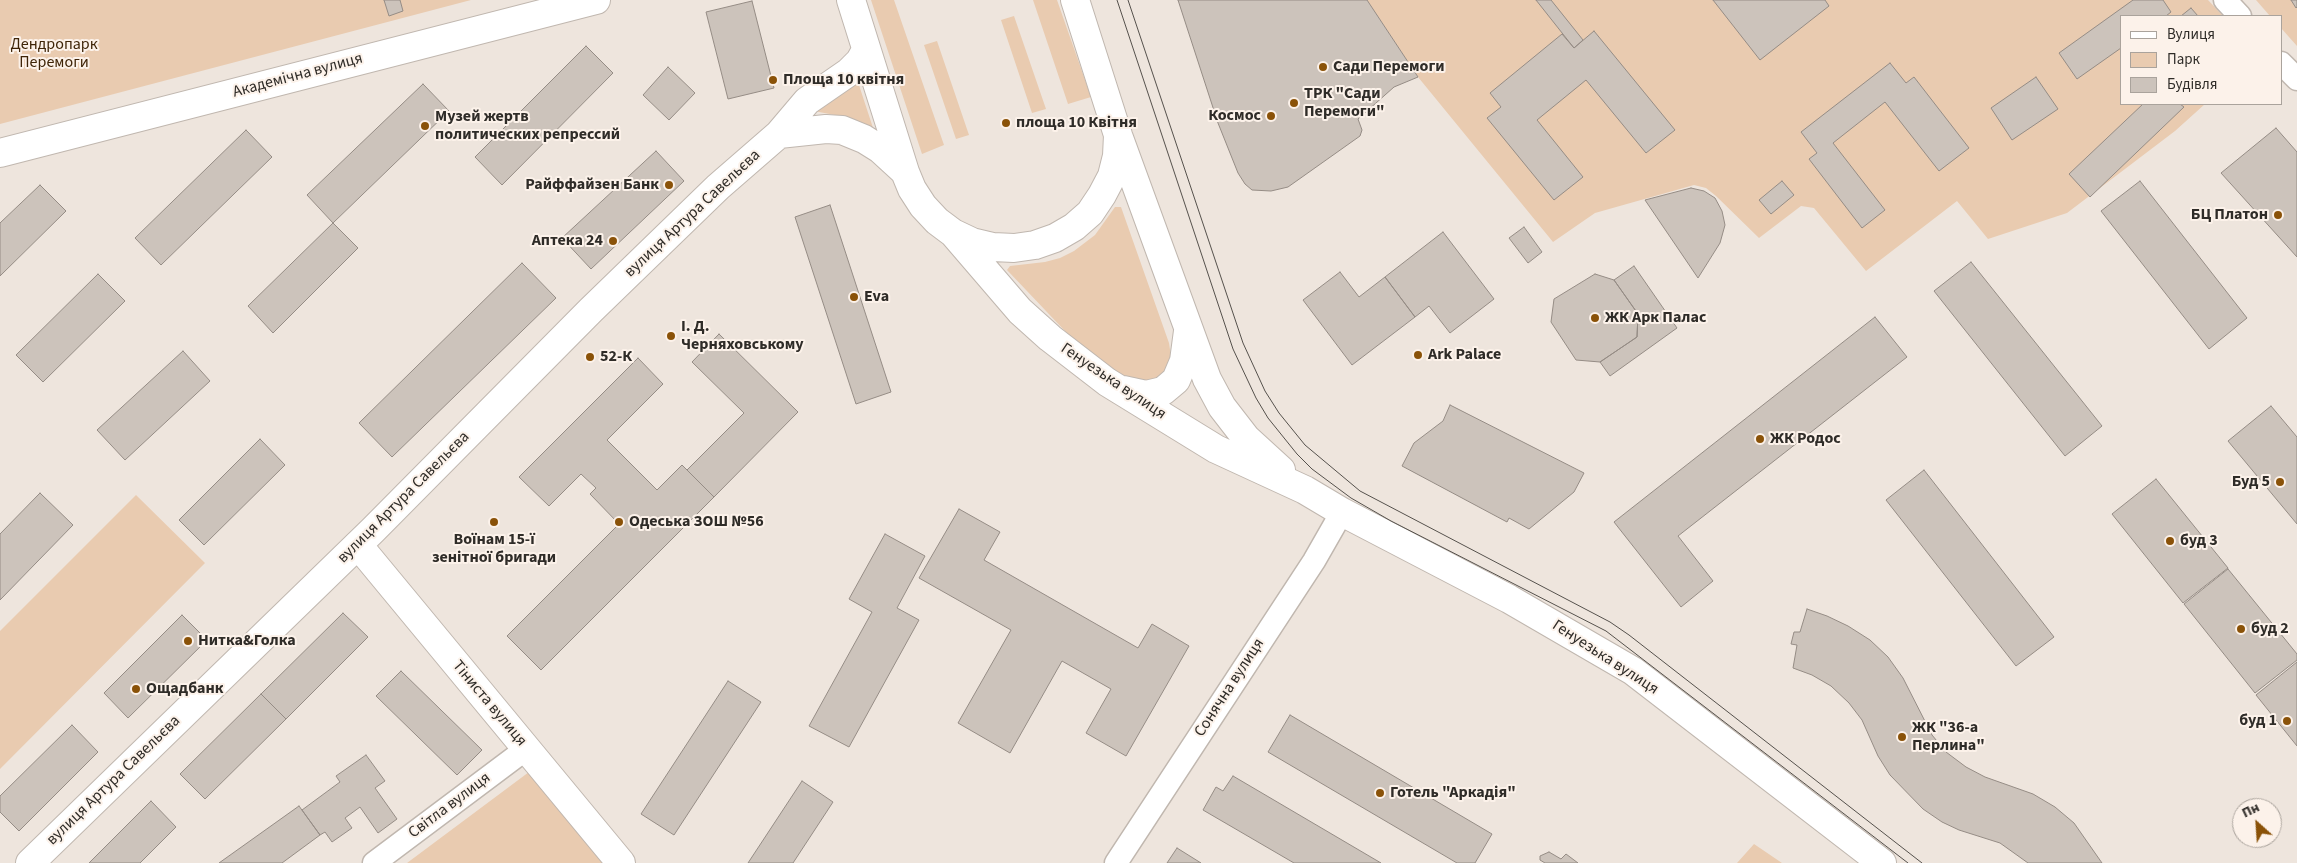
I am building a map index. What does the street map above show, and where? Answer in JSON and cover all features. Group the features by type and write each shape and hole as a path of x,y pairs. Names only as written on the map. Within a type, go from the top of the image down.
{"main road":[{"name":"Академічна вулиця","path":"0,153 596,0"},
{"path":"851,0 905,172 912,189 923,206 937,221 953,233 972,242 993,247 1014,248 1036,245 1074,227 1090,212 1102,196 1112,176 1117,156 1118,134 1075,0"},
{"name":"вулиця Артура Савельєва","path":"30,863 358,545 591,310 718,187 779,134 808,101 849,72 860,61 866,50"},
{"path":"779,134 826,129 842,130 864,139 880,149 905,172"},
{"name":"Генуезька вулиця","path":"1118,134 1207,380 1222,407 1246,438 1305,490"},
{"name":"Генуезька вулиця","path":"953,233 1020,311 1050,338 1107,382 1216,450 1305,490 1342,512 1509,598 1632,671 1882,863"},
{"path":"1107,382 1134,394 1146,396 1163,391 1176,380 1180,372 1184,361 1188,331"},
{"name":"Тіниста вулиця","path":"358,545 621,863"}],"street":[{"path":"2225,0 2239,15"},
{"path":"2282,64 2297,79"},
{"name":"Сонячна вулиця","path":"1116,863 1314,561 1342,512"},
{"name":"Світла вулиця","path":"374,863 526,749"}],"green space":[{"name":"Дендропарк Перемоги","path":"0,0 471,0 0,124"},
{"path":"871,0 894,0 944,145 922,154"},
{"path":"1033,0 1057,0 1091,97 1068,104"},
{"path":"1367,0 2208,0 2222,15 2120,15 2120,105 2204,105 2175,131 2067,213 1988,239 1957,201 1866,271 1814,208 1801,206 1759,238 1716,196 1706,188 1694,185 1595,213 1553,242 1418,77"},
{"path":"2256,0 2297,0 2297,46 2282,29 2282,15 2269,15"},
{"path":"1014,16 1046,109 1032,113 1001,20"},
{"path":"937,41 969,135 956,139 924,45"},
{"path":"858,82 874,131 845,117 814,111"},
{"path":"1115,207 1121,207 1169,343 1172,363 1159,382 1130,381 1084,351 1007,270 1010,266 1045,262 1060,258 1074,251 1095,235"},
{"path":"136,495 205,563 0,769 0,631"},
{"path":"529,772 603,863 407,863"},
{"path":"1754,844 1782,863 1737,863"}],"building":[{"path":"384,0 400,0 403,11 389,16"},
{"name":"ТРК \"Сади Перемоги\"","path":"1178,0 1367,0 1418,77 1394,87 1358,119 1362,130 1360,136 1288,187 1271,191 1252,190 1245,184 1238,173 1218,123"},
{"path":"1536,0 1551,0 1583,40 1574,48"},
{"path":"1713,0 1825,0 1829,6 1760,60"},
{"path":"2133,0 2163,0 2171,12 2167,15 2120,15 2120,49 2077,79 2059,53"},
{"path":"2291,0 2297,0 2296,8"},
{"path":"752,1 774,88 728,99 706,12"},
{"path":"2191,8 2197,15 2182,15"},
{"path":"1594,31 1675,130 1646,153 1586,80 1537,120 1583,177 1554,200 1487,118 1501,107 1490,93 1562,34 1574,48"},
{"path":"586,46 613,73 502,185 475,157"},
{"path":"1890,63 1906,83 1914,77 1969,148 1939,171 1885,102 1833,143 1885,210 1862,228 1809,159 1817,153 1801,132"},
{"path":"668,67 695,93 669,120 643,95"},
{"path":"2036,77 2058,109 2012,140 1991,108"},
{"path":"423,84 449,111 333,223 307,195"},
{"path":"2142,105 2181,105 2184,107 2090,197 2069,174"},
{"name":"БЦ Платон","path":"2276,128 2297,152 2297,257 2221,173"},
{"path":"246,130 272,157 161,265 135,238"},
{"path":"656,151 684,181 591,269 562,238"},
{"path":"1782,181 1794,195 1771,214 1759,200"},
{"path":"2140,181 2247,318 2209,349 2101,211"},
{"path":"40,185 66,211 0,276 0,223"},
{"path":"1691,188 1704,191 1715,198 1722,211 1725,225 1720,243 1698,278 1645,200"},
{"path":"830,205 891,392 856,404 795,217"},
{"path":"333,223 358,248 273,333 248,306"},
{"path":"1524,227 1542,252 1528,263 1509,238"},
{"path":"1443,232 1494,299 1450,333 1429,306 1415,317 1385,277"},
{"path":"1971,262 2102,426 2065,456 1934,291"},
{"path":"522,263 556,298 392,457 359,423"},
{"path":"1634,266 1677,328 1610,376 1600,362 1637,337 1638,314 1614,280"},
{"path":"1340,272 1359,297 1385,277 1415,317 1352,365 1303,300"},
{"path":"98,274 125,301 43,382 16,355"},
{"name":"ЖК Арк Палас","path":"1595,274 1614,280 1638,314 1637,337 1600,362 1576,360 1551,322 1554,299"},
{"name":"ЖК Родос","path":"1875,317 1907,357 1678,536 1713,581 1681,607 1614,522"},
{"path":"719,334 798,412 714,497 687,470 744,413 692,362"},
{"path":"183,351 210,381 125,460 97,430"},
{"path":"638,358 663,384 607,440 657,490 682,465 714,497 541,670 507,636 619,524 590,494 596,488 581,474 549,506 519,477"},
{"path":"1450,405 1584,473 1574,492 1529,529 1509,518 1507,522 1402,466 1414,443 1443,421"},
{"name":"Буд 5","path":"2271,406 2297,437 2297,524 2228,441"},
{"path":"260,439 285,465 204,545 179,520"},
{"path":"1924,470 2054,637 2016,666 1886,500"},
{"name":"буд 3","path":"2156,479 2228,568 2183,603 2112,514"},
{"path":"40,493 73,525 0,600 0,534"},
{"path":"959,509 1000,532 984,560 1138,648 1152,624 1189,646 1126,756 1086,733 1111,689 1062,661 1010,753 958,723 1011,630 919,578"},
{"path":"885,534 925,556 897,608 919,620 849,747 809,726 872,612 849,599"},
{"name":"буд 2","path":"2228,569 2297,654 2297,660 2255,693 2184,604"},
{"name":"ЖК \"36-а Перлина\"","path":"1807,609 1848,626 1870,640 1888,657 1903,678 1932,735 1946,752 1966,767 1985,777 2033,794 2055,807 2074,823 2102,863 2028,863 2000,843 1959,830 1942,822 1923,809 1890,775 1878,756 1862,720 1849,703 1831,686 1812,675 1793,668 1797,645 1791,644 1794,632 1800,632"},
{"path":"343,613 368,637 286,719 261,694"},
{"path":"182,615 207,640 128,718 104,693"},
{"name":"буд 1","path":"2297,662 2297,746 2256,695"},
{"path":"401,671 482,750 457,775 376,696"},
{"path":"728,681 761,702 674,835 641,814"},
{"path":"261,694 286,719 205,799 180,774"},
{"name":"Готель \"Аркадія\"","path":"1290,715 1492,834 1475,863 1457,863 1268,752"},
{"path":"72,725 98,752 19,831 0,812 0,796"},
{"path":"366,755 385,781 375,788 397,819 378,833 360,807 345,818 352,828 332,842 325,832 320,835 302,810 340,782 336,776"},
{"path":"1233,776 1381,863 1294,863 1203,810 1216,787 1223,791"},
{"path":"802,781 833,802 793,863 748,863"},
{"path":"151,801 176,827 140,863 89,863"},
{"path":"299,806 320,835 282,863 219,863"},
{"path":"1177,848 1201,863 1167,863"},
{"path":"1549,852 1561,859 1566,854 1578,863 1545,863 1540,860 1540,856"}],"tram line":[{"path":"1117,0 1233,349 1256,398 1268,418 1297,454 1312,469 1351,498 1391,521 1606,631 1908,863"},
{"path":"1128,0 1243,343 1265,391 1279,413 1305,445 1360,491 1610,622 1922,863"}],"place":[{"name":"Сади Перемоги","path":"1323,67"},
{"name":"Площа 10 квітня","path":"773,80"},
{"name":"ТРК \"Сади Перемоги\"","path":"1294,103"},
{"name":"Космос","path":"1271,116"},
{"name":"площа 10 Квітня","path":"1006,123"},
{"name":"Музей жертв политических репрессий","path":"425,126"},
{"name":"Райффайзен Банк","path":"669,185"},
{"name":"БЦ Платон","path":"2278,215"},
{"name":"Аптека 24","path":"613,241"},
{"name":"Eva","path":"854,297"},
{"name":"ЖК Арк Палас","path":"1595,318"},
{"name":"І. Д. Черняховському","path":"671,336"},
{"name":"Ark Palace","path":"1418,355"},
{"name":"52-К","path":"590,357"},
{"name":"ЖК Родос","path":"1760,439"},
{"name":"Буд 5","path":"2280,482"},
{"name":"Воїнам 15-ї зенітної бригади","path":"494,522"},
{"name":"Одеська ЗОШ №56","path":"619,522"},
{"name":"буд 3","path":"2170,541"},
{"name":"буд 2","path":"2241,629"},
{"name":"Нитка&Голка","path":"188,641"},
{"name":"Ощадбанк","path":"136,689"},
{"name":"буд 1","path":"2287,721"},
{"name":"ЖК \"36-а Перлина\"","path":"1902,737"},
{"name":"Готель \"Аркадія\"","path":"1380,793"}]}
